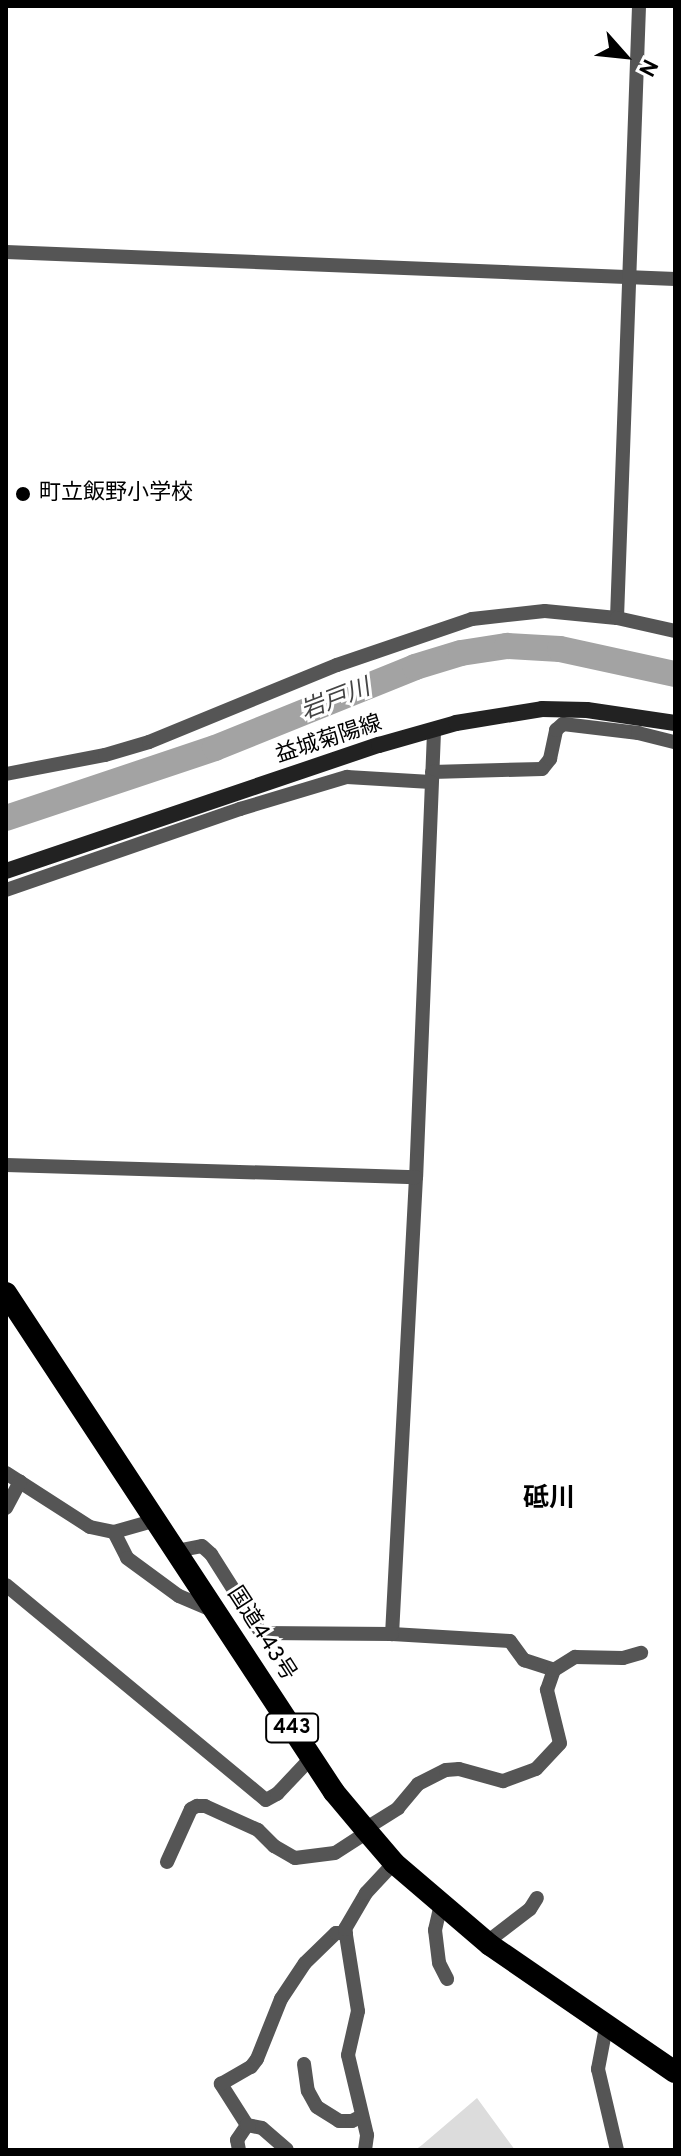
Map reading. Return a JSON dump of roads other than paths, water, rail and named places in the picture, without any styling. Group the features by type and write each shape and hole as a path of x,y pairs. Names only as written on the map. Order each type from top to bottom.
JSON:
{"highway":[{"name":"国道443号","path":"6,1295 311,1758 394,1863 487,1942 675,2072"}],"main road":[{"name":"益城菊陽線","path":"6,871 379,745 499,714 542,709 587,710 675,723"}],"street":[{"path":"617,618 639,6"},
{"path":"6,252 675,279"},
{"path":"6,774 105,755 149,742 337,665 472,619 545,611 617,618 675,631"},
{"path":"6,890 158,837 347,777 431,777 542,769 550,759 556,730 563,724 638,733 675,742"},
{"path":"392,1634 416,1177 434,732"},
{"path":"6,1165 416,1177"},
{"path":"6,1473 90,1527 114,1532 156,1520"},
{"path":"6,1508 20,1482"},
{"path":"114,1532 127,1558 179,1596 215,1611"},
{"path":"176,1551 202,1546 211,1554 261,1633 392,1634 510,1641 524,1660 554,1670"},
{"path":"6,1585 266,1800 277,1794 311,1758"},
{"path":"167,1862 191,1809 197,1806 205,1806 258,1830 274,1846 295,1858 335,1853 398,1808 418,1784 446,1770 459,1769 503,1781 536,1769 554,1755 560,1743 547,1690 554,1670 575,1657 623,1658 641,1653"},
{"path":"365,2150 367,2135 348,2055 358,2011 346,1933 359,1903 394,1863"},
{"path":"487,1942 530,1909 537,1898"},
{"path":"441,1904 435,1930 439,1963 447,1979"},
{"path":"287,2150 262,2128 247,2125 221,2084 251,2067 257,2059 281,1999 305,1963 336,1933 346,1933"},
{"path":"606,2027 598,2069 617,2150"},
{"path":"304,2064 308,2091 317,2107 339,2121 362,2116"},
{"path":"239,2150 237,2140 247,2125"}],"waterway":[{"name":"岩戸川","path":"6,818 215,748 415,667 461,653 507,646 560,649 675,674"}],"place":[{"name":"町立飯野小学校","path":"23,494"}],"district":[{"name":"砥川","path":"549,1500"}]}
